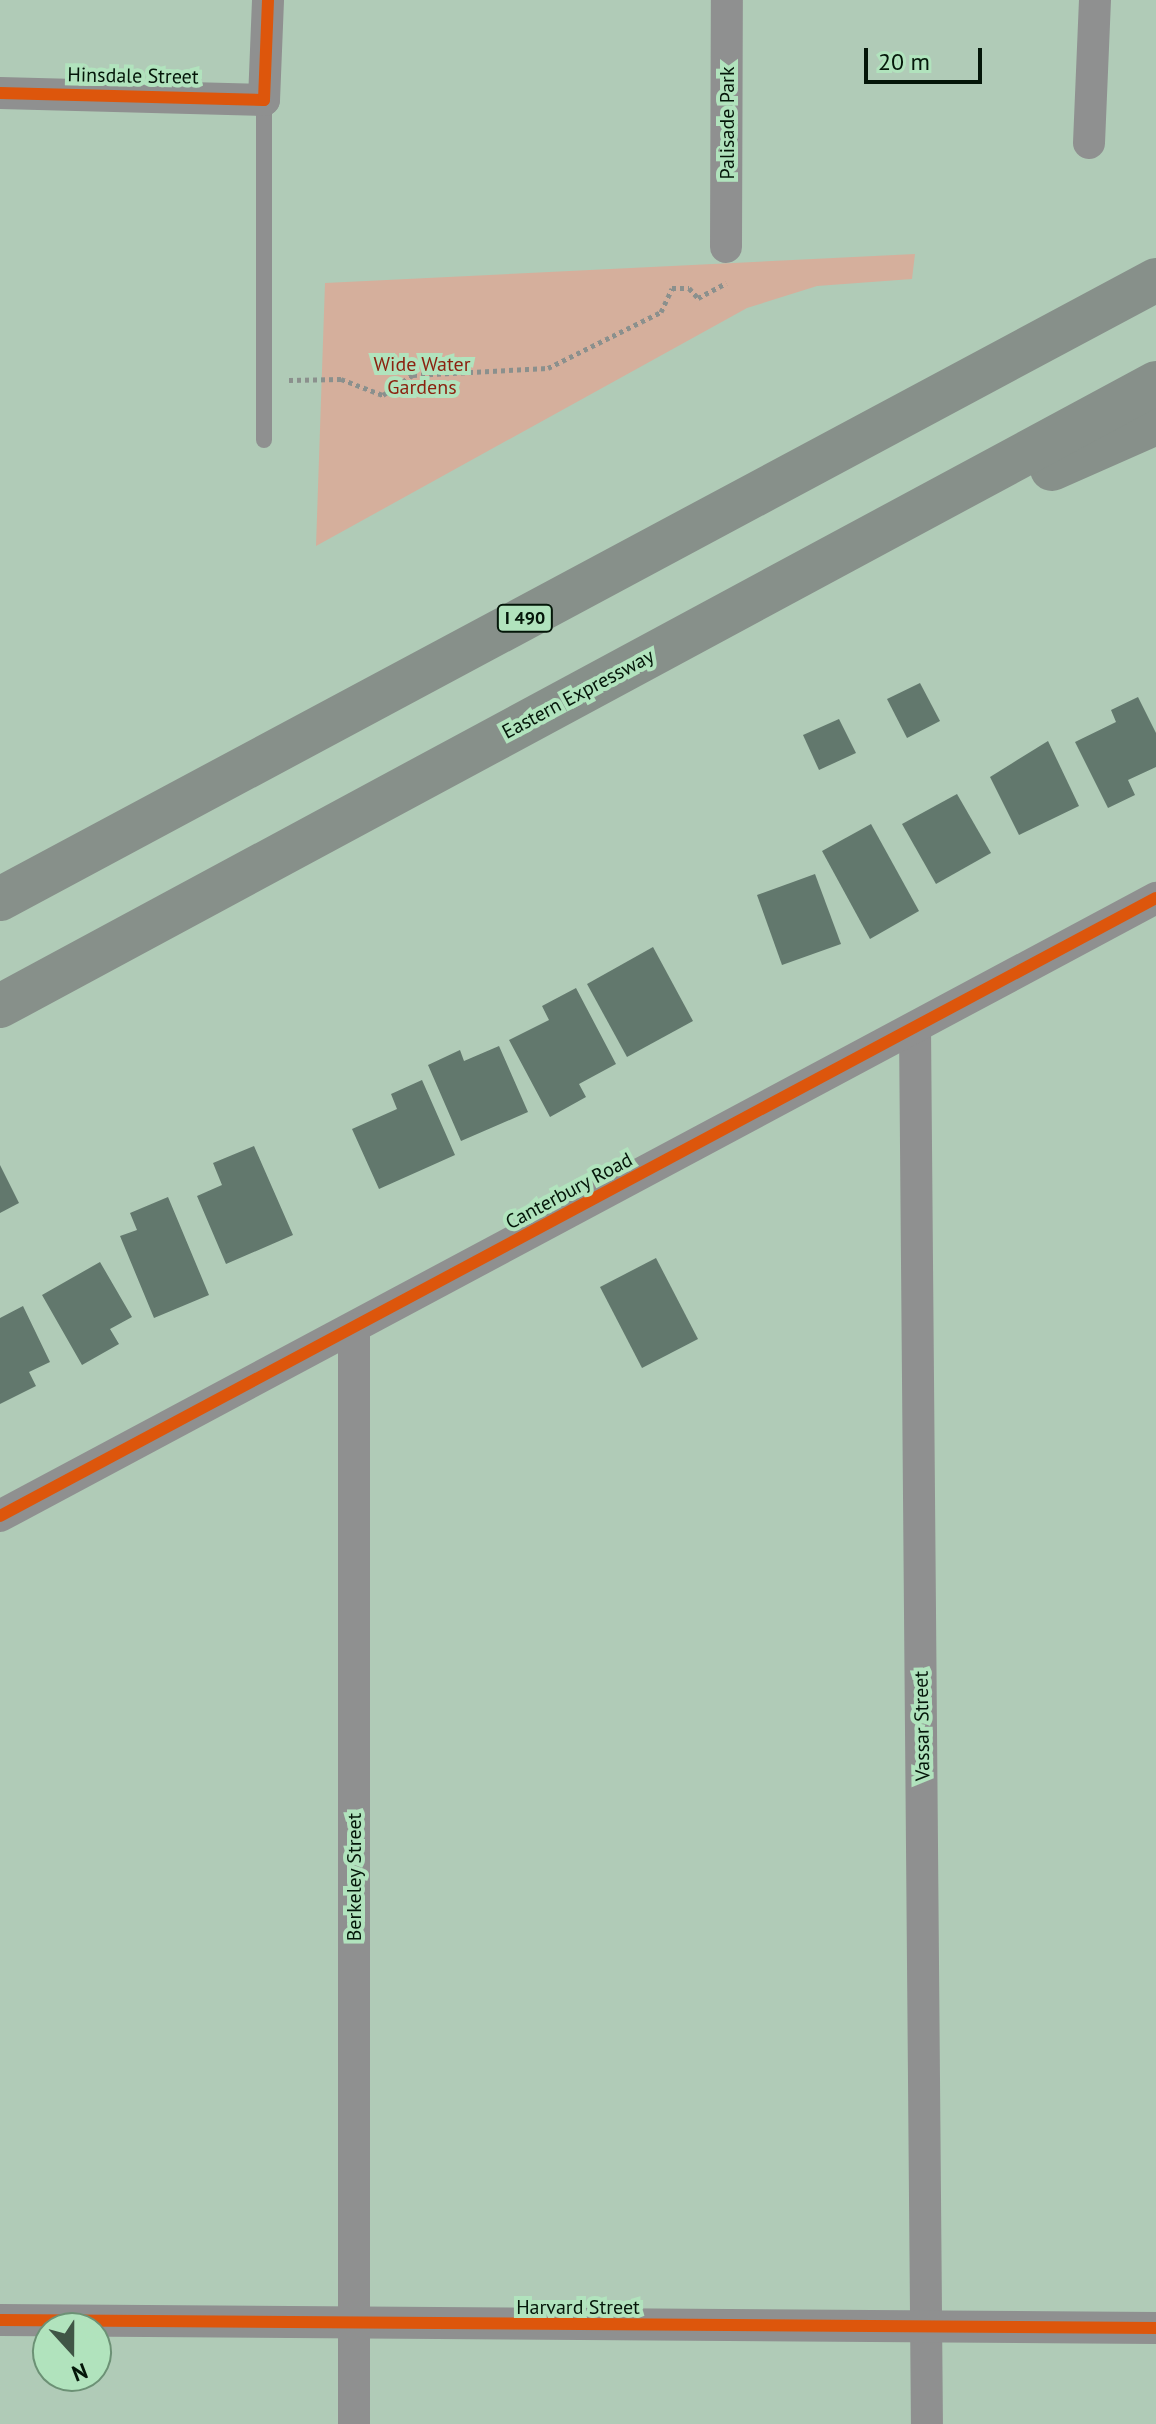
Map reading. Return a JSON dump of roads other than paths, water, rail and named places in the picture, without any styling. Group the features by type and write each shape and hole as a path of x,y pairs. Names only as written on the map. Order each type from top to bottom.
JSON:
{"highway":[{"path":"907,415 1156,253"},
{"name":"I 490","path":"0,899 1156,280"},
{"name":"Eastern Expressway","path":"0,1006 1156,383"},
{"path":"732,611 1156,423"},
{"path":"0,883 143,822"}],"street":[{"path":"264,100 268,0"},
{"name":"Palisade Park","path":"726,247 727,0"},
{"path":"1089,143 1095,0"},
{"name":"Hinsdale Street","path":"0,93 264,100"},
{"name":"Canterbury Road","path":"0,1516 1156,898"},
{"name":"Vassar Street","path":"915,1028 927,2424"},
{"name":"Berkeley Street","path":"354,1329 354,2424"},
{"name":"Harvard Street","path":"0,2320 928,2329 1156,2328"}],"lane":[{"path":"264,100 264,440"}],"park label":[{"name":"Wide Water Gardens","path":"422,376"}]}
